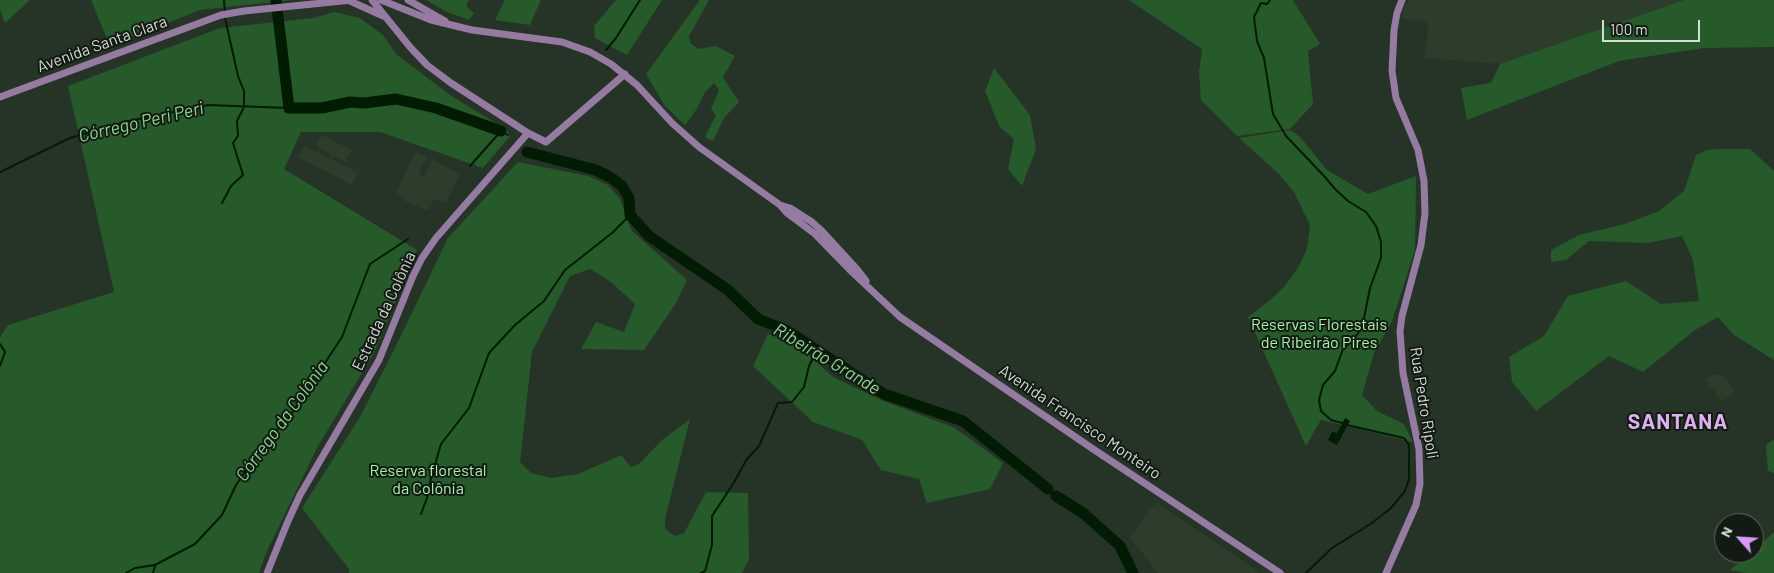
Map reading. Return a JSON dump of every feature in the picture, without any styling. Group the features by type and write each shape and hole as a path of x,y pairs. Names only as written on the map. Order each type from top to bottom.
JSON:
{"street":[{"path":"351,0 387,18"},
{"name":"Avenida Santa Clara","path":"0,97 221,15 351,0"},
{"path":"372,0 415,52 433,70 528,133 546,142 625,74"},
{"name":"Avenida Francisco Monteiro","path":"381,0 410,13 449,24 481,31 572,44 590,52 625,74 699,147 780,205 790,208 822,231 856,268 870,288 896,313 1280,573"},
{"path":"408,0 449,24"},
{"name":"Rua Pedro Ripoli","path":"1386,573 1416,505 1420,484 1419,449 1403,373 1400,330 1402,316 1422,245 1425,213 1424,181 1418,150 1396,98 1392,71 1394,30 1402,0"},
{"name":"Estrada da Colônia","path":"267,573 300,495 379,360 422,258 436,238 528,133"}],"shaded area":[{"path":"1409,0 1684,0 1500,64 1425,58 1428,22 1401,18 1405,5"},
{"path":"322,135 352,150 346,162 334,156 332,159 358,173 352,185 298,157 304,146 329,158 331,154 316,146"},
{"path":"415,152 427,157 419,173 424,177 433,160 460,174 446,203 435,199 428,211 405,201 396,193"},
{"path":"1711,375 1721,375 1736,391 1722,402 1705,379"},
{"path":"1345,418 1350,421 1337,445 1328,440 1332,432 1337,433"},
{"path":"1156,502 1260,573 1158,573 1130,537"}],"green space":[{"path":"0,0 30,0 5,23 0,10"},
{"path":"91,0 292,0 200,10 110,46"},
{"path":"426,0 469,0 466,6 474,13 469,20 447,12"},
{"path":"505,0 541,0 530,25 495,20"},
{"path":"616,0 662,0 627,55 595,38 594,26"},
{"path":"700,0 709,0 689,36 690,43 698,49 716,46 735,56 723,77 739,102 724,118 713,141 705,137 716,115 711,109 719,90 714,83 705,92 696,110 685,125 665,106 646,74"},
{"path":"1129,0 1293,0 1320,44 1308,51 1313,104 1290,129 1237,136 1201,100 1199,72 1202,49"},
{"path":"1684,0 1774,0 1774,47 1704,48 1619,61 1467,120 1461,88 1491,83 1500,64"},
{"path":"334,12 360,18 383,35 396,54 450,95 507,130 510,136 483,168 380,132 301,132 284,169 417,250 374,353 317,448 266,553 259,573 0,573 0,337 8,325 114,292 68,86 220,28 314,18"},
{"path":"994,68 1030,115 1036,149 1022,186 1008,169 1014,139 999,126 985,91"},
{"name":"Reservas Florestais de Ribeirão Pires","path":"1291,130 1300,137 1327,170 1368,194 1416,176 1415,250 1392,321 1374,353 1362,395 1377,411 1404,424 1413,442 1321,420 1306,446 1248,317 1284,287 1298,268 1307,249 1310,225 1294,192 1279,174 1239,138"},
{"path":"1750,149 1774,171 1774,360 1734,335 1718,317 1695,330 1643,372 1609,356 1536,411 1512,382 1509,357 1544,336 1568,296 1626,281 1661,304 1699,301 1693,260 1682,236 1648,243 1589,241 1566,260 1551,262 1551,250 1579,235 1625,224 1659,211 1684,191 1696,155 1707,150"},
{"name":"Reserva florestal da Colônia","path":"518,162 588,176 608,185 620,199 632,231 687,280 676,303 644,350 581,349 596,322 624,332 635,304 611,282 590,269 570,276 532,352 520,462 531,473 551,478 578,474 621,455 631,467 639,464 662,440 690,419 665,519 665,529 675,536 684,533 706,492 748,493 749,559 742,573 349,573 349,569 302,508 360,417 448,238"},
{"path":"768,334 797,345 833,377 881,400 955,428 1003,463 990,489 927,503 919,479 881,470 862,440 813,422 753,366"},
{"path":"1774,440 1774,473 1768,471 1766,445"},
{"path":"1774,532 1774,573 1746,573 1730,570 1738,563 1764,563 1764,541"}],"waterway":[{"path":"224,0 225,13"},
{"name":"Ribeirão Grande","path":"276,0 289,108 322,108 350,102 364,103 396,99 436,108 501,131"},
{"path":"606,50 616,38 640,0"},
{"path":"1270,0 1267,4 1261,3 1254,17 1257,41 1264,58 1273,114 1286,136 1335,189 1348,201 1366,212 1376,226 1381,242 1381,258 1370,288 1362,328 1343,349 1335,371 1323,385 1319,400 1321,411 1331,420 1342,423"},
{"path":"222,203 231,186 243,175 233,143 238,136 237,121 244,107 244,91 238,76 225,18"},
{"name":"Córrego Peri Peri","path":"0,172 70,138 129,121 208,105 289,108"},
{"name":"Córrego da Colônia","path":"470,166 501,131 508,135"},
{"name":"Ribeirão Grande","path":"527,152 596,170 610,177 622,186 629,198 630,215 649,236 728,290 758,319 788,331 884,394 963,421 1048,489"},
{"path":"421,514 441,444 469,408 489,353 515,325 544,301 565,270 612,233 630,215"},
{"name":"Córrego da Colônia","path":"126,573 135,568 155,565 195,544 222,515 236,485 269,438 288,419 342,337 370,264 408,239"},
{"path":"0,344 5,352 0,366"},
{"path":"701,573 705,571 712,545 712,516 747,459 759,446 778,403 792,402 804,387 809,366 817,350"},
{"path":"1306,573 1332,548 1372,523 1391,508 1405,491 1409,479 1409,445 1404,438 1347,425"},
{"name":"Ribeirão Grande","path":"1056,496 1083,513 1120,546 1133,573"},
{"name":"Córrego da Colônia","path":"153,573 155,566"}],"district":[{"name":"SANTANA","path":"1678,422"}]}
